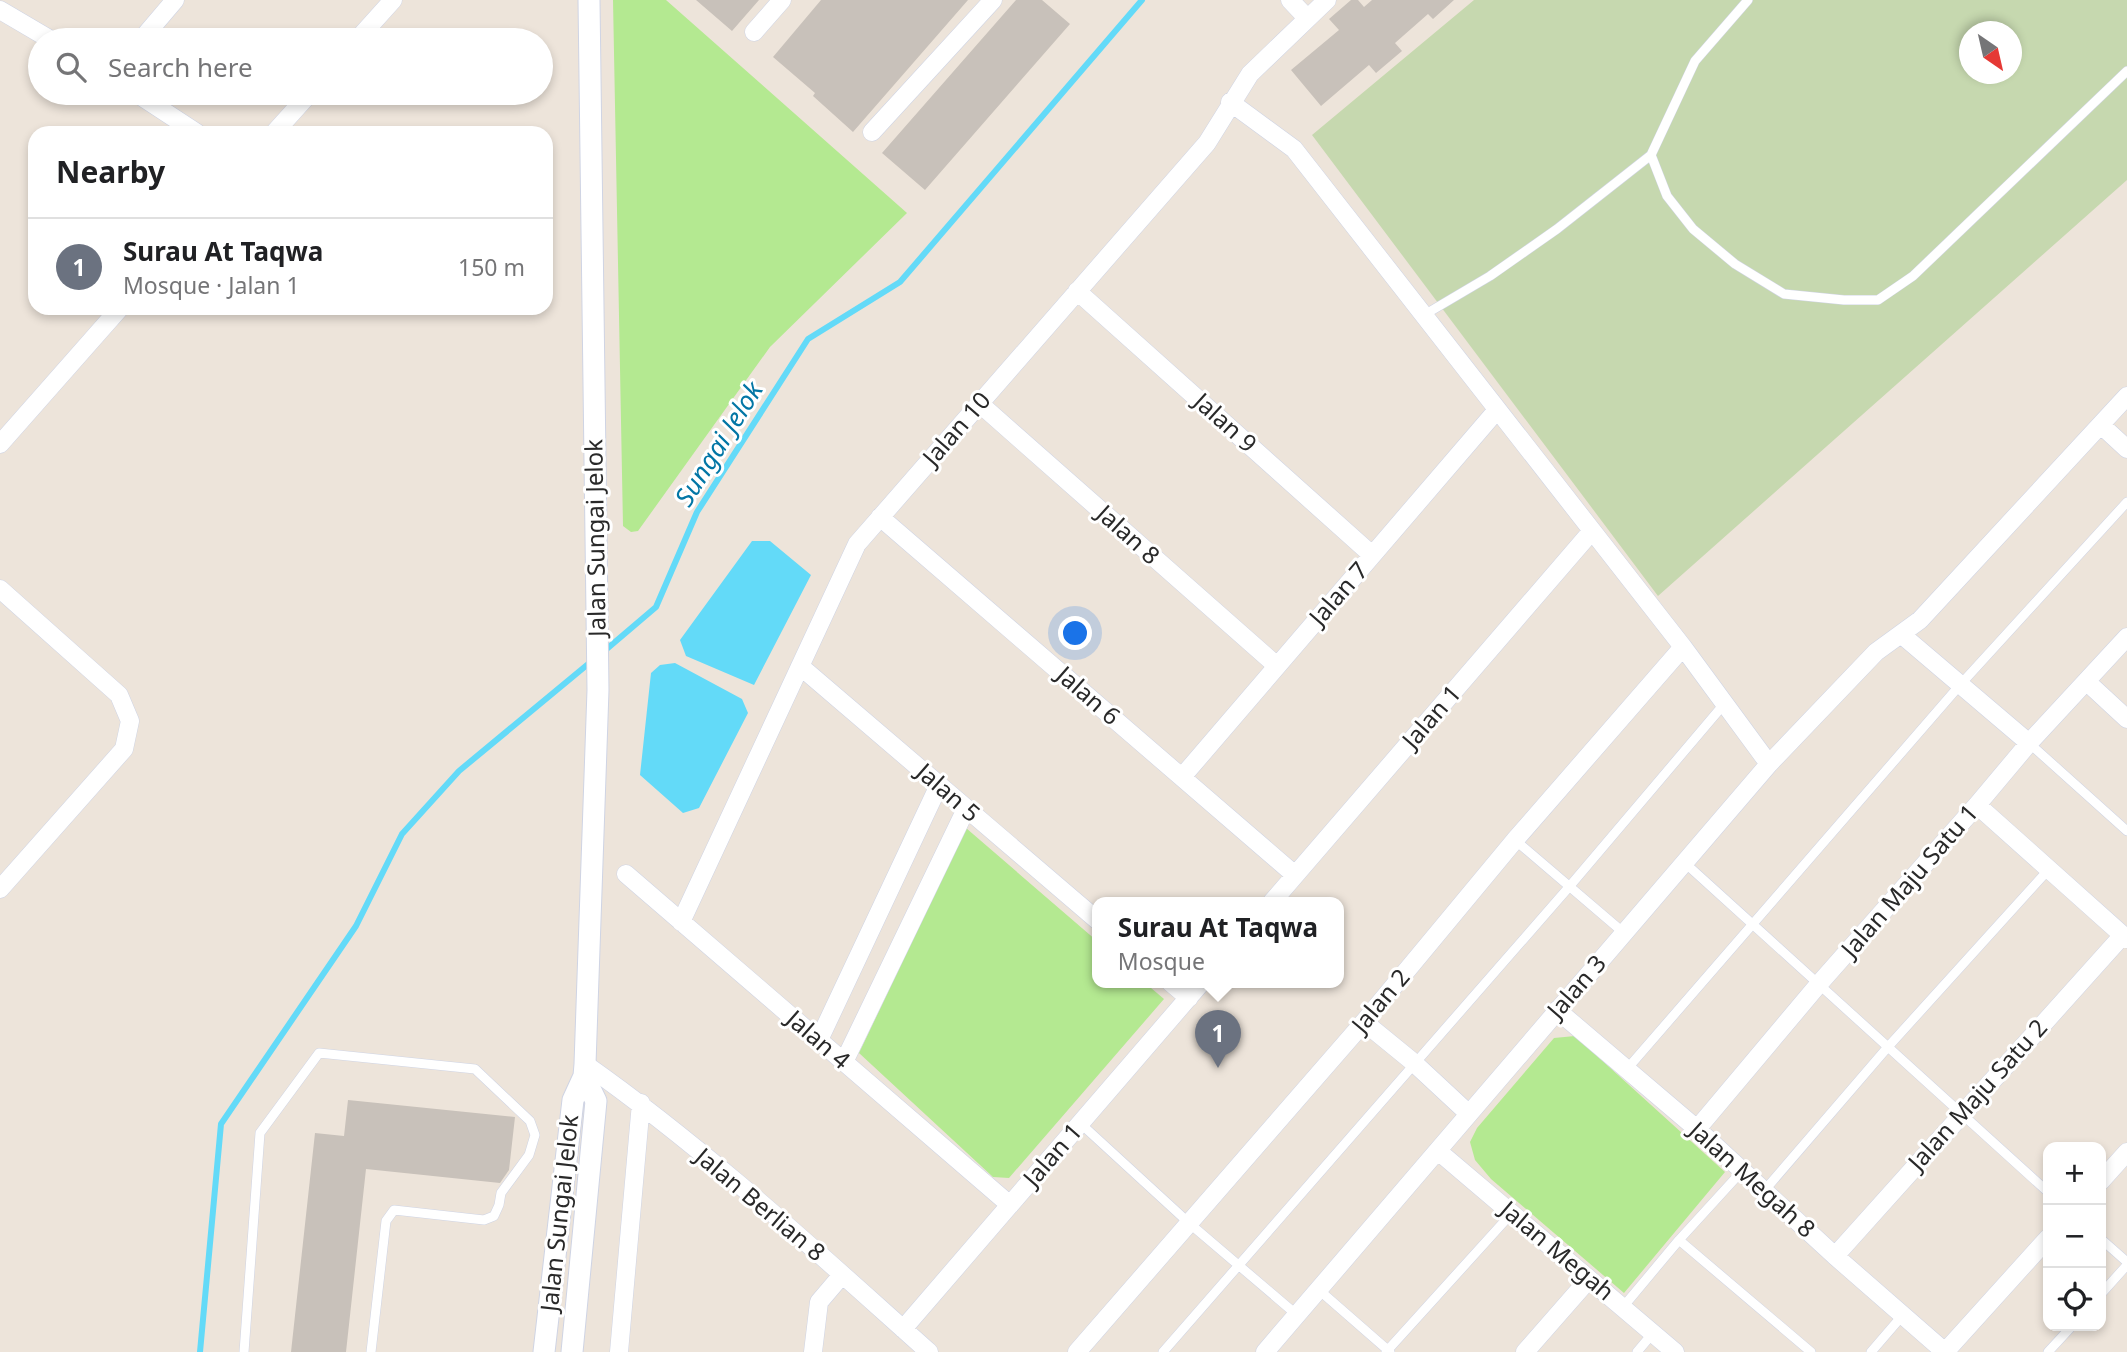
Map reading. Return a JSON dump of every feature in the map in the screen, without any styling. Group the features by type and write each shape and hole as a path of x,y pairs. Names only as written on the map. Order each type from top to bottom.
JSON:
{"street":[{"path":"151,28 174,0"},
{"path":"368,28 393,0"},
{"name":"Jalan Sungai Jelok","path":"544,1352 573,1100 585,1070 597,690 589,0"},
{"path":"754,32 782,0"},
{"path":"872,132 993,0"},
{"path":"1290,0 1307,18"},
{"name":"Jalan 10","path":"681,922 857,544 1206,143 1250,74 1328,0"},
{"path":"0,10 31,28"},
{"path":"1230,102 1294,149 1683,647 1769,764"},
{"path":"154,105 186,126"},
{"path":"280,126 299,105"},
{"name":"Jalan 9","path":"1077,291 1372,555"},
{"path":"0,444 114,315"},
{"name":"Jalan 3","path":"1265,1352 1769,764 1876,652 1920,620 2127,396"},
{"name":"Jalan 8","path":"979,403 1276,666"},
{"name":"Jalan 7","path":"1181,777 1497,410"},
{"path":"2101,425 2127,449"},
{"name":"Jalan 6","path":"880,517 1295,875"},
{"name":"Jalan 1","path":"1276,897 1591,532"},
{"path":"0,589 120,695 130,721 124,749 4,877"},
{"path":"1902,635 2029,743"},
{"name":"Jalan Maju Satu 1","path":"1697,1129 1818,985 2029,743 2127,637"},
{"name":"Jalan 2","path":"1077,1352 1364,1022 1515,840 1683,647"},
{"name":"Jalan 5","path":"800,666 1092,916"},
{"path":"2087,682 2127,719"},
{"path":"819,1040 939,785"},
{"path":"1977,804 2125,937"},
{"path":"844,1062 966,809"},
{"name":"Jalan 4","path":"626,874 1010,1205"},
{"name":"Jalan Maju Satu 2","path":"1835,1256 1961,1114 2125,937"},
{"path":"1177,988 1189,998"},
{"name":"Jalan 1","path":"903,1329 1197,988"},
{"name":"Jalan Megah 8","path":"1557,1010 1697,1129 1835,1256 1945,1352"},
{"path":"1364,1022 1413,1062 1469,1114"},
{"name":"Jalan Sungai Jelok","path":"572,1352 596,1101 585,1070"},
{"name":"Jalan Berlian 8","path":"585,1070 640,1103 814,1250 929,1352"},
{"path":"619,1352 640,1103"},
{"name":"Jalan Megah","path":"1438,1152 1675,1352"},
{"path":"2106,1175 2127,1152"},
{"path":"1945,1352 2043,1244"},
{"path":"813,1352 819,1302 842,1275"},
{"path":"1525,1352 1589,1279"}],"lane":[{"path":"1424,315 1490,276 1558,229 1651,155 1695,61 1748,0"},
{"path":"1651,155 1667,196 1693,229 1735,264 1784,294 1844,300 1878,300 1913,276 2127,71"},
{"path":"1627,1069 1960,685 2127,502"},
{"path":"1163,1352 1413,1062 1569,887 1725,703"},
{"path":"2029,743 2127,831"},
{"path":"1515,840 1624,933"},
{"path":"1685,863 2043,1188"},
{"path":"1764,1191 1887,1048 2050,868"},
{"path":"244,1352 260,1133 319,1053 475,1069 530,1121 535,1135 529,1155 501,1193 494,1216 484,1220 394,1210 386,1221 371,1352"},
{"path":"1080,1123 1189,1223 1297,1315"},
{"path":"1623,1307 1742,1171"},
{"path":"1319,1290 1388,1351 1511,1214"},
{"path":"1679,1240 1811,1352"},
{"path":"2106,1244 2127,1264 2106,1288"},
{"path":"1871,1352 1902,1316"},
{"path":"2048,1352 2067,1331"},
{"path":"1637,1352 1653,1334"}],"green space":[{"path":"613,0 666,0 907,213 770,347 638,531 631,532 623,526"},
{"path":"1474,0 2127,0 2127,180 1658,596 1312,135"},
{"path":"966,828 1092,937 1092,988 1151,988 1164,999 1009,1178 993,1177 859,1053"},
{"path":"1575,1036 1725,1172 1624,1293 1491,1179 1475,1160 1470,1142 1477,1128 1554,1038"}],"water":[{"path":"752,541 770,541 811,575 754,685 686,656 680,640"},
{"path":"675,663 742,699 748,713 699,808 683,813 640,775 651,673 660,665"}],"building":[{"path":"696,0 759,0 732,31"},
{"path":"821,0 968,0 853,132 813,96 815,93 773,57"},
{"path":"1016,0 1042,0 1070,24 925,190 882,153"},
{"path":"1351,0 1358,0 1364,7 1372,0 1454,0 1433,19 1428,14 1395,43 1402,51 1376,73 1369,65 1321,106 1291,70 1339,30 1329,19"},
{"path":"348,1100 515,1117 509,1170 500,1183 366,1169 346,1352 291,1352 315,1133 344,1136"}],"waterway":[{"name":"Sungai Jelok","path":"602,653 656,607 697,512 808,339 900,282 1142,0"},
{"path":"200,1352 221,1124 356,926 402,834 459,771 593,660"}],"place":[{"name":"Surau At Taqwa","path":"1218,1068"}]}
